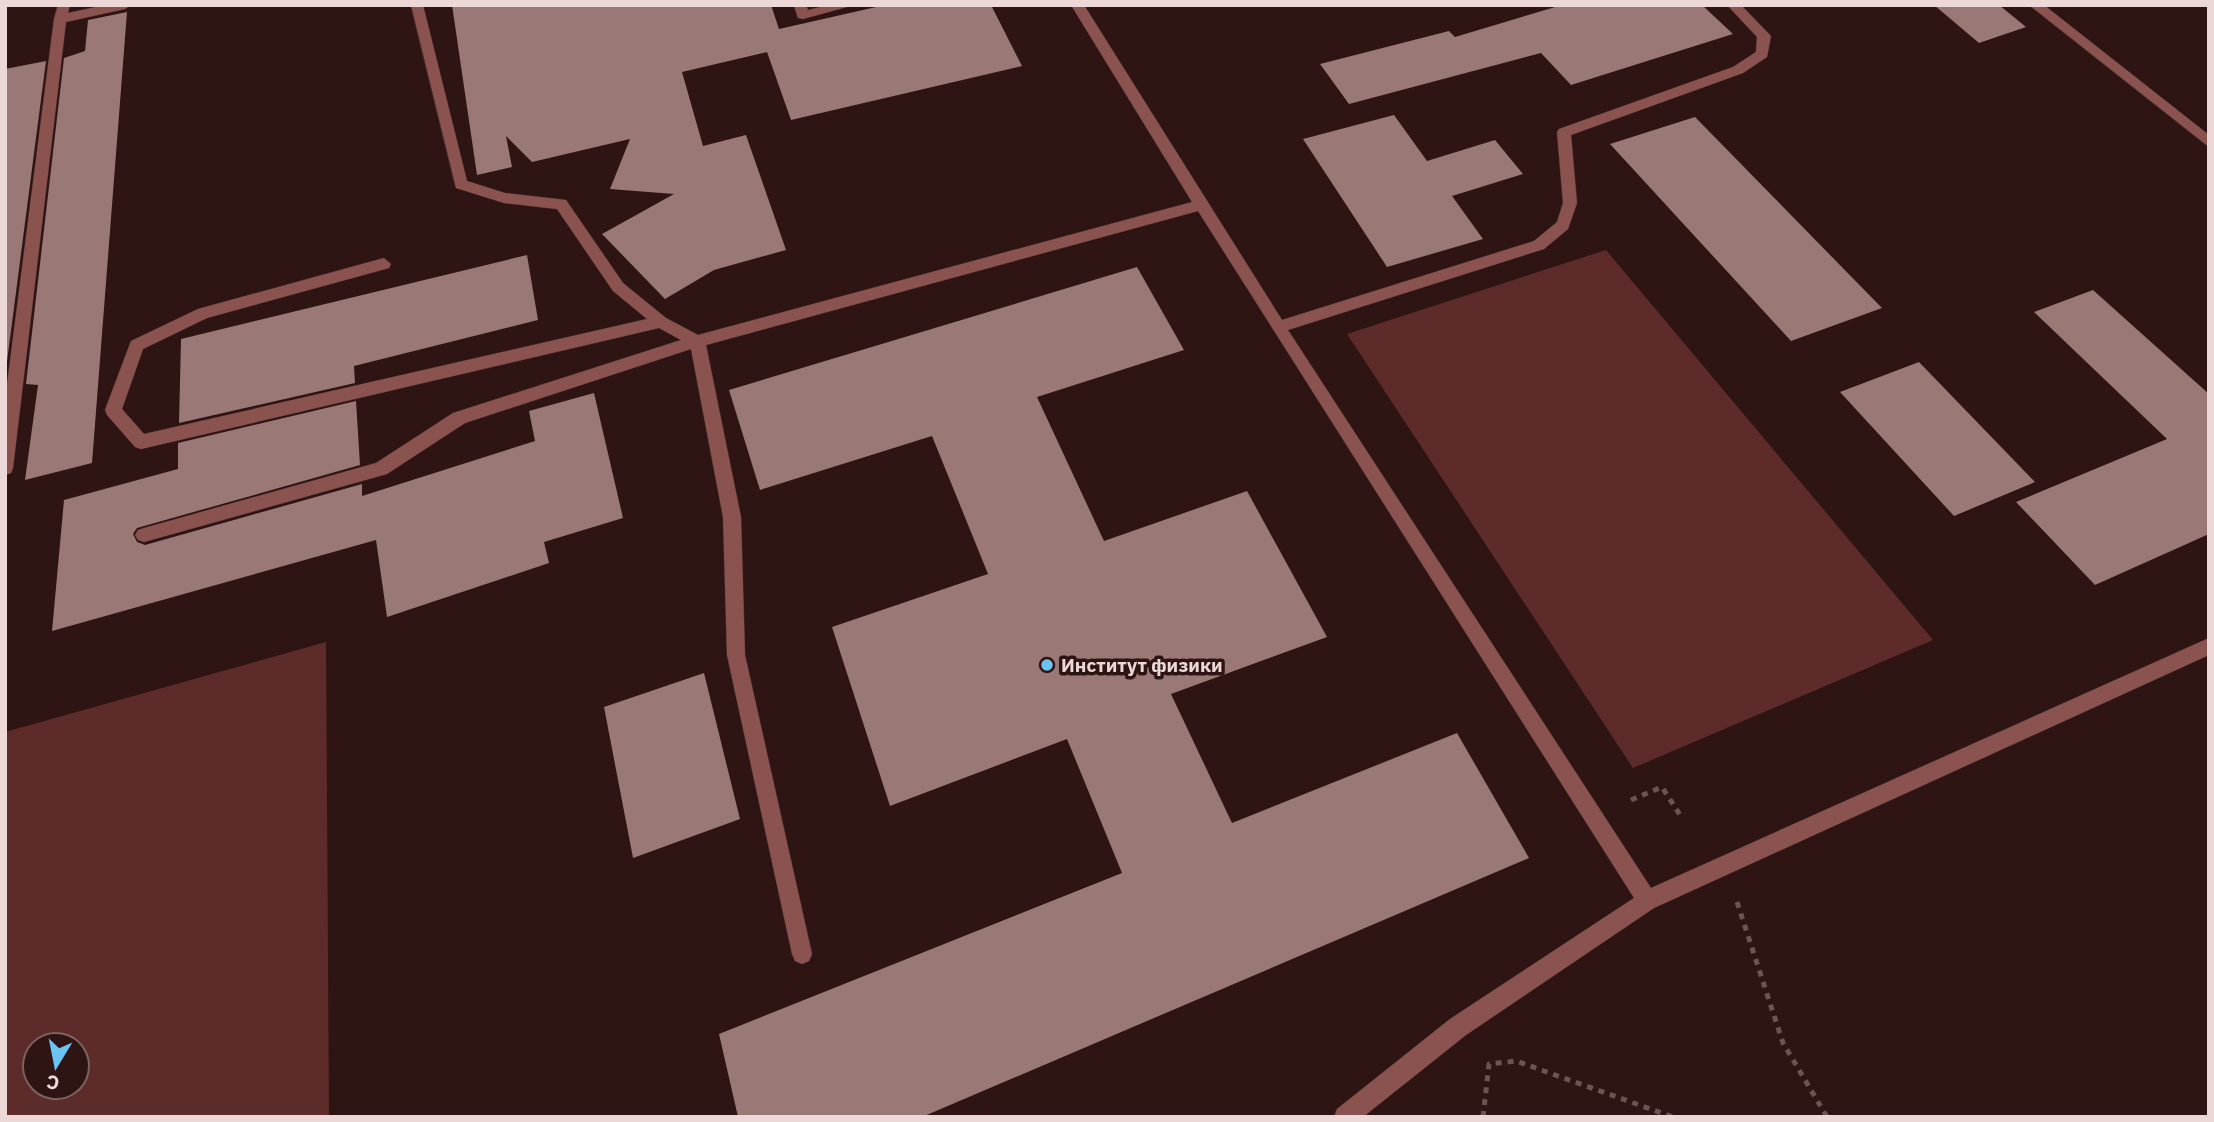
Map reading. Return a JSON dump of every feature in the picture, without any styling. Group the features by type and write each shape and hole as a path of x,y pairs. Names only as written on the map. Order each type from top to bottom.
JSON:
{"lane":[{"path":"5,468 62,12 125,5"},
{"path":"418,5 461,184 504,198 561,204 618,287 661,323 697,341"},
{"path":"800,5 803,15 848,5"},
{"path":"1077,5 1278,327 1647,901"},
{"path":"1278,327 1539,245 1563,225 1570,203 1564,132 1738,70 1762,54 1764,36 1733,5"},
{"path":"2035,5 2209,142"},
{"path":"144,534 381,469 459,418 697,341 1203,204"},
{"path":"384,264 203,313 137,345 113,410 141,442 661,323"},
{"path":"697,341 733,517 736,655 802,954"},
{"path":"1345,1117 1458,1027 1647,901 2209,646"}],"path":[{"path":"1631,800 1662,787 1680,815"},
{"path":"1737,902 1783,1043 1828,1117"},
{"path":"1483,1117 1489,1064 1516,1061 1673,1117"}],"shaded area":[{"path":"1606,250 1933,640 1633,768 1347,334"},
{"path":"326,642 329,1117 5,1117 5,732"}],"building":[{"path":"452,5 771,5 779,29 885,5 991,5 1022,66 791,120 767,52 682,72 703,146 746,135 786,250 714,270 665,299 602,234 674,194 610,189 630,139 532,162 506,136 512,167 477,175"},
{"path":"1562,5 1702,5 1733,34 1571,85 1541,53 1349,104 1320,64 1449,31 1455,37"},
{"path":"1934,5 1999,5 2026,27 1979,43"},
{"path":"127,12 92,463 25,480 38,385 26,384 64,58 85,51 88,20"},
{"path":"46,61 5,377 5,69"},
{"path":"1394,115 1427,161 1495,140 1523,174 1452,196 1483,239 1387,267 1303,139"},
{"path":"1695,117 1882,308 1791,341 1610,144"},
{"path":"527,255 538,320 354,366 355,383 179,423 181,339"},
{"name":"Институт физики","path":"1137,267 1184,350 1037,397 1104,541 1247,491 1327,637 1171,694 1232,823 1457,733 1529,858 922,1117 738,1117 719,1034 1122,873 1067,739 890,806 832,627 988,574 932,436 760,490 729,390"},
{"path":"2093,290 2209,394 2209,534 2095,585 2016,502 2167,439 2034,312"},
{"path":"1919,362 2035,482 1954,516 1840,392"},
{"path":"594,393 623,518 544,542 549,563 387,617 376,540 52,631 64,500 178,469 178,443 356,401 360,465 137,528 133,534 137,542 145,545 362,484 362,496 535,441 529,411"},
{"path":"704,673 740,819 633,858 604,707"}],"place":[{"name":"Институт физики","path":"1047,665"}]}
